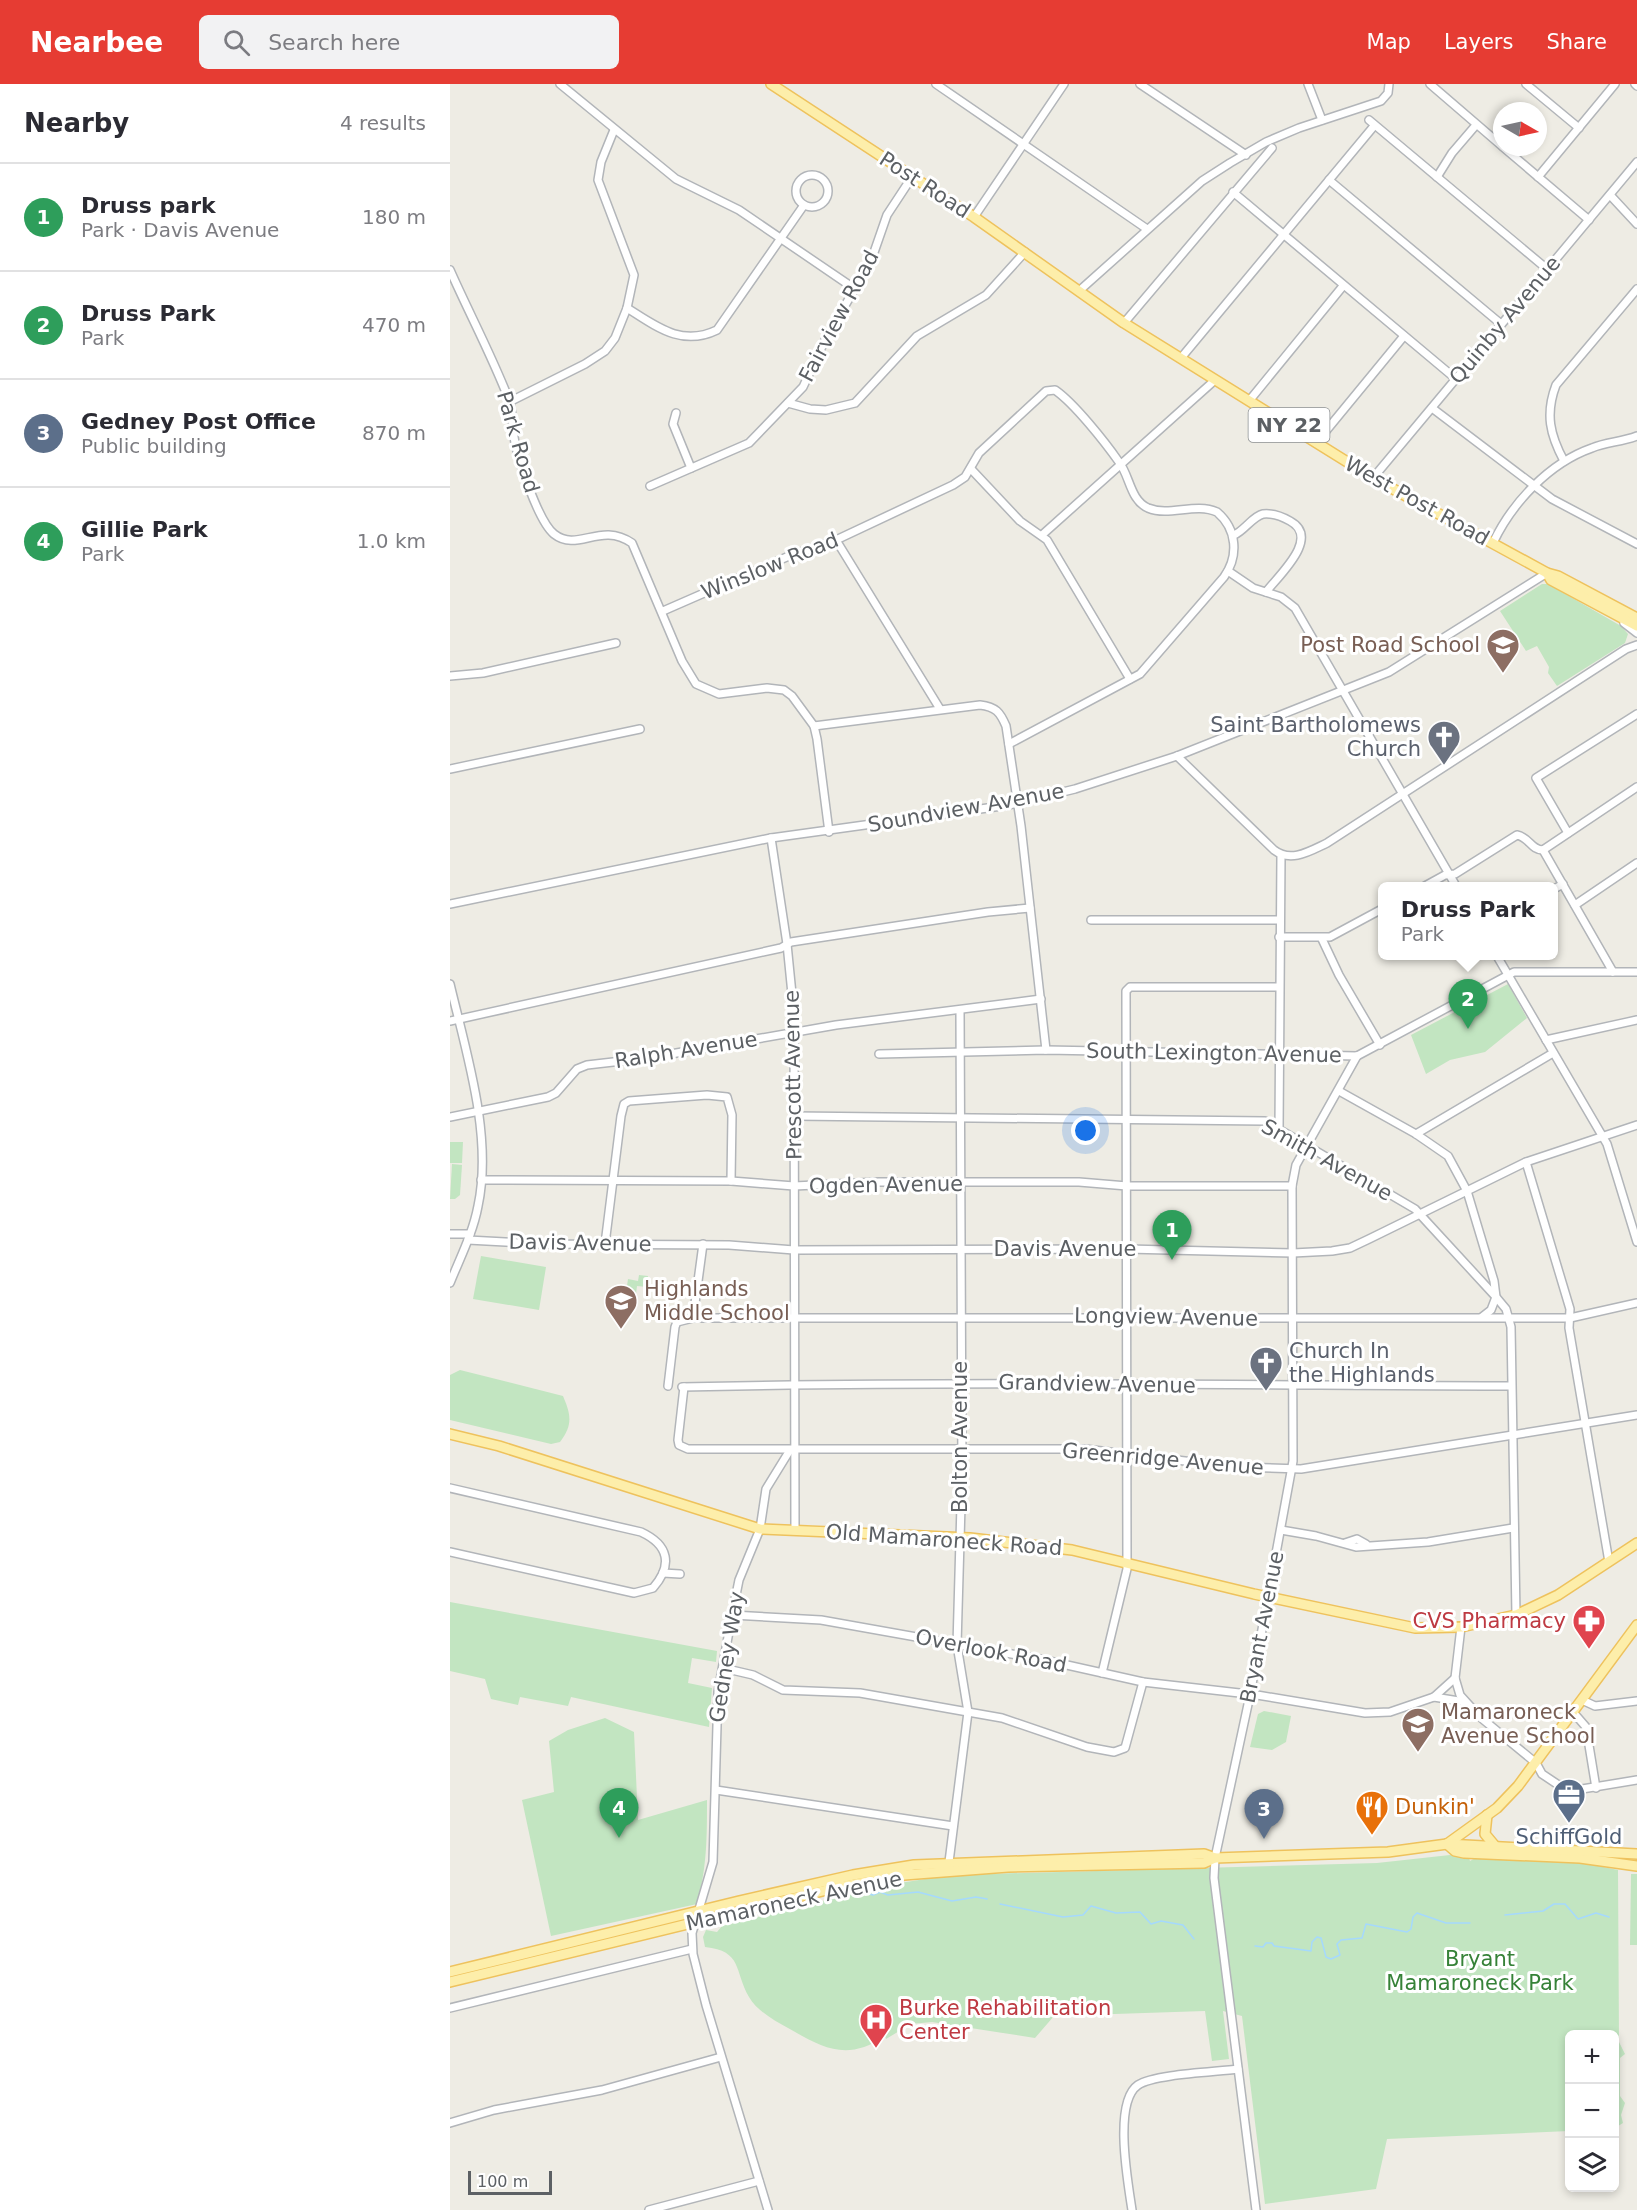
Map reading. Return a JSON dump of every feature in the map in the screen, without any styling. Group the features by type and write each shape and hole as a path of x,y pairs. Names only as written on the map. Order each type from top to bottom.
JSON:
{"main road":[{"name":"Post Road","path":"777,85 1078,290"},
{"name":"West Post Road","path":"1078,290 1124,323 1373,478 1546,573 1558,576 1637,618"},
{"name":"West Post Road","path":"1546,573 1551,580 1605,609 1635,629"},
{"name":"Old Mamaroneck Road","path":"450,1434 499,1446 760,1529 960,1538 1072,1550 1406,1627 1461,1628 1516,1615 1558,1595 1637,1543"},
{"name":"Mamaroneck Avenue","path":"450,1972 701,1910 853,1875 914,1865 1204,1854 1215,1858 1388,1852 1447,1844 1487,1815 1512,1793 1637,1625"},
{"path":"1487,1815 1485,1834 1495,1846"},
{"path":"1447,1844 1637,1854"},
{"path":"1447,1844 1455,1851 1464,1853 1580,1858 1637,1866"},
{"name":"Mamaroneck Avenue","path":"450,1982 839,1887 904,1875 1008,1867 1204,1863 1215,1858"}],"street":[{"path":"560,84 675,179 739,210 855,289"},
{"path":"936,84 1147,229"},
{"path":"974,217 1064,84"},
{"path":"1140,84 1246,155"},
{"path":"1308,84 1322,120"},
{"path":"1078,290 1202,181 1266,142 1322,120 1381,101 1388,93 1389,84"},
{"path":"1430,84 1493,139"},
{"path":"1526,84 1579,128"},
{"path":"1538,177 1615,84"},
{"path":"1181,358 1329,180 1371,123 1547,269"},
{"path":"1437,177 1452,153 1476,125"},
{"path":"509,402 585,364 605,351 615,338 627,308 634,275 599,186 601,162 614,130"},
{"path":"1124,323 1272,148"},
{"path":"1513,156 1589,220"},
{"name":"Quinby Avenue","path":"1373,478 1637,162"},
{"path":"809,175 819,176 828,187 827,197 815,207 804,205 797,195 799,183 809,175"},
{"name":"Fairview Road","path":"650,486 749,443 803,387 826,338 871,261 887,215 912,177"},
{"path":"1329,180 1501,324"},
{"path":"1233,192 1456,379"},
{"path":"1610,195 1637,224"},
{"path":"627,308 670,334 695,337 712,332 729,317 804,205"},
{"path":"788,403 810,409 826,410 855,403 917,336 986,295 1025,252"},
{"name":"Park Road","path":"450,270 509,402 517,450 532,492 549,529 559,537 571,540 606,533 620,536 632,543 663,611"},
{"path":"1249,400 1343,286"},
{"path":"1564,461 1549,425 1550,400 1556,385 1637,289"},
{"path":"1316,443 1404,336"},
{"path":"1042,535 1215,380"},
{"name":"Winslow Road","path":"663,611 779,560 836,540 953,484 971,469 979,453 1051,389 1063,396 1121,464"},
{"path":"1432,408 1552,499 1637,544"},
{"path":"676,413 673,424 691,468"},
{"path":"1492,543 1503,523 1535,485 1564,461 1591,448 1637,436"},
{"path":"1009,744 1130,679 1151,663 1228,571 1233,553 1234,535 1220,514 1212,509 1163,511 1148,508 1137,498 1121,464"},
{"path":"971,469 1020,521 1042,535 1130,679"},
{"path":"1234,535 1245,530 1260,515 1275,515 1297,526 1303,537 1300,548 1266,592"},
{"path":"836,540 940,710"},
{"path":"1228,571 1247,585 1281,597 1295,609 1453,882"},
{"name":"Soundview Avenue","path":"450,904 771,838 829,832 1017,804 1075,789 1177,756 1342,692 1411,660 1546,573"},
{"path":"663,611 682,661 696,684 718,694 780,689 792,696 814,726 829,832"},
{"path":"1626,649 1634,636 1635,629"},
{"path":"450,676 483,673 616,643"},
{"path":"1177,756 1281,855 1293,856 1327,843 1626,649 1637,645"},
{"path":"814,726 980,705 995,708 1006,726 1009,744 1046,1050"},
{"path":"1568,833 1536,778 1637,714"},
{"path":"450,770 640,729"},
{"path":"1434,882 1455,874 1517,835 1524,837 1536,849 1544,850 1637,787"},
{"name":"Prescott Avenue","path":"771,838 787,944 794,1032 795,1385 793,1450 795,1529"},
{"path":"1544,850 1613,972"},
{"path":"1279,1129 1281,855"},
{"path":"1575,905 1637,863"},
{"path":"1558,887 1563,884"},
{"path":"450,1021 781,948 787,944 976,914 1030,908"},
{"path":"1279,937 1322,939 1330,937 1378,912"},
{"path":"1091,920 1279,920"},
{"path":"1322,939 1339,975 1380,1045"},
{"path":"1499,960 1607,1144 1634,1222 1637,1242"},
{"name":"South Lexington Avenue","path":"879,1054 1046,1050 1357,1056 1514,972 1637,972"},
{"path":"450,984 478,1111 481,1180 479,1203 469,1237 450,1283"},
{"path":"1102,1673 1123,1593 1126,1563 1125,1000 1130,987 1279,987"},
{"name":"Ralph Avenue","path":"450,1117 556,1094 578,1069 587,1065 648,1058 794,1032 1041,999"},
{"name":"Bolton Avenue","path":"949,1862 968,1712 957,1645 961,1448 960,1010"},
{"path":"1546,1040 1637,1020"},
{"path":"1416,1134 1553,1053"},
{"name":"Bryant Avenue","path":"1256,2210 1214,1878 1215,1858 1250,1695 1291,1469 1292,1186 1296,1165 1357,1056"},
{"path":"1339,1090 1416,1134 1448,1156 1467,1191 1494,1281 1496,1297 1509,1318 1516,1615"},
{"path":"605,1244 623,1107 629,1101 707,1095 727,1097 732,1115 731,1181"},
{"name":"Smith Avenue","path":"794,1116 1126,1120 1258,1119 1279,1129 1420,1214 1496,1297"},
{"name":"Davis Avenue","path":"450,1234 605,1244 703,1244 794,1250 1127,1248 1293,1253 1350,1248 1526,1162 1637,1125"},
{"path":"1526,1162 1570,1309 1569,1328 1609,1562"},
{"name":"Ogden Avenue","path":"481,1180 731,1181 794,1186 879,1182 1079,1182 1127,1186 1292,1186"},
{"path":"668,1386 677,1322 693,1318 703,1244"},
{"path":"1476,1318 1489,1313 1496,1297"},
{"name":"Longview Avenue","path":"693,1318 1127,1316 1293,1319 1570,1318 1637,1303"},
{"name":"Grandview Avenue","path":"684,1449 679,1445 678,1440 683,1387 960,1382 1511,1386"},
{"name":"Greenridge Avenue","path":"684,1449 1085,1449 1235,1467 1291,1469 1512,1437 1637,1415"},
{"name":"Gedney Way","path":"692,1949 692,1933 701,1910 713,1862 716,1723 723,1668 739,1580 760,1529 766,1489 793,1450"},
{"path":"450,1488 641,1532 660,1544 666,1562 663,1574 653,1588 634,1593 450,1552"},
{"path":"1281,1530 1356,1547 1366,1544 1428,1542 1513,1528"},
{"path":"663,1574 680,1575"},
{"name":"Overlook Road","path":"732,1615 820,1620 1040,1659 1143,1682 1375,1713 1390,1712 1434,1697"},
{"path":"1461,1628 1455,1678 1464,1702 1536,1763 1542,1774 1557,1784 1576,1790 1637,1780"},
{"path":"723,1668 753,1675 783,1690 860,1693 1002,1718 1087,1747 1120,1751 1125,1748 1143,1682"},
{"path":"1434,1697 1455,1678"},
{"path":"1434,1697 1464,1702"},
{"path":"1582,1700 1595,1706 1637,1701"},
{"path":"1573,1712 1586,1727 1596,1788"},
{"path":"716,1790 953,1826"},
{"path":"450,2008 692,1949 721,2057 768,2210"},
{"path":"450,2123 494,2110 602,2090 721,2057"},
{"path":"1132,2210 1125,2156 1125,2127 1128,2098 1133,2089 1146,2081 1238,2069"},
{"path":"649,2210 664,2209 759,2181"}],"green space":[{"path":"1542,584 1548,584 1621,626 1628,634 1625,643 1557,686 1548,673 1549,667 1537,646 1526,651 1500,611"},
{"path":"1508,984 1527,1018 1485,1052 1450,1060 1426,1074 1411,1035"},
{"path":"450,1142 463,1142 462,1163 450,1163"},
{"path":"452,1164 462,1165 460,1195 455,1199 450,1199"},
{"path":"481,1256 546,1267 539,1310 473,1299"},
{"path":"639,1275 648,1276 647,1287 637,1286 636,1294 626,1293 628,1279 638,1281"},
{"path":"460,1370 563,1396 568,1409 569,1425 560,1442 551,1444 450,1420 450,1375"},
{"path":"450,1602 717,1651 716,1662 692,1658 688,1683 712,1688 709,1727 571,1697 568,1706 520,1697 518,1705 491,1699 485,1679 450,1671"},
{"path":"1264,1711 1291,1716 1286,1742 1272,1750 1250,1747 1258,1714"},
{"path":"605,1718 634,1732 638,1820 707,1800 705,1865 697,1904 551,1936 522,1800 554,1792 549,1741 568,1730"},
{"name":"Bryant Mamaroneck Park","path":"1450,1855 1469,1858 1470,1861 1477,1857 1579,1862 1618,1870 1619,2030 1565,2030 1565,2131 1387,2139 1376,2189 1265,2204 1242,2016 1223,2011 1229,2059 1212,2061 1205,2011 1054,2016 1035,2038 932,2022 911,2024 886,2039 885,2036 859,2049 835,2049 813,2041 761,2011 752,2002 744,1988 732,1958 717,1949 705,1947 703,1937 706,1930 717,1932 722,1926 855,1893 855,1890 951,1875 1377,1863"},
{"path":"1631,1874 1637,1874 1637,1945 1630,1945"},
{"name":"Bryant Mamaroneck Park","path":"1619,2042 1625,2054 1620,2058 1620,2096 1625,2103 1621,2115 1623,2123 1619,2126"}],"waterway":[{"path":"862,1892 873,1895 880,1892 888,1895 918,1892 952,1901 976,1897 987,1899"},
{"path":"1000,1904 1063,1917 1083,1915 1091,1906 1116,1913 1140,1912 1151,1924 1161,1921 1183,1925 1194,1939"},
{"path":"1505,1915 1543,1911 1554,1904 1565,1904 1578,1919 1596,1913 1609,1917"},
{"path":"1255,1946 1263,1947 1266,1943 1272,1943 1274,1946 1311,1951 1312,1942 1317,1937 1321,1938 1326,1957 1331,1959 1340,1955 1337,1944 1341,1940 1362,1938 1366,1924 1407,1932 1411,1929 1413,1917 1417,1913 1446,1923 1470,1923"}],"place":[{"name":"Post Road School","path":"1503,674"},
{"name":"Saint Bartholomews Church","path":"1444,766"},
{"name":"Druss Park","path":"1468,1029"},
{"name":"Druss park","path":"1172,1260"},
{"name":"Highlands Middle School","path":"621,1330"},
{"name":"Church In the Highlands","path":"1266,1392"},
{"name":"CVS Pharmacy","path":"1589,1650"},
{"name":"Mamaroneck Avenue School","path":"1418,1753"},
{"name":"SchiffGold","path":"1569,1824"},
{"name":"Dunkin'","path":"1372,1836"},
{"name":"Gillie Park","path":"619,1838"},
{"name":"Gedney Post Office","path":"1264,1839"},
{"name":"Burke Rehabilitation Center","path":"876,2049"}]}
